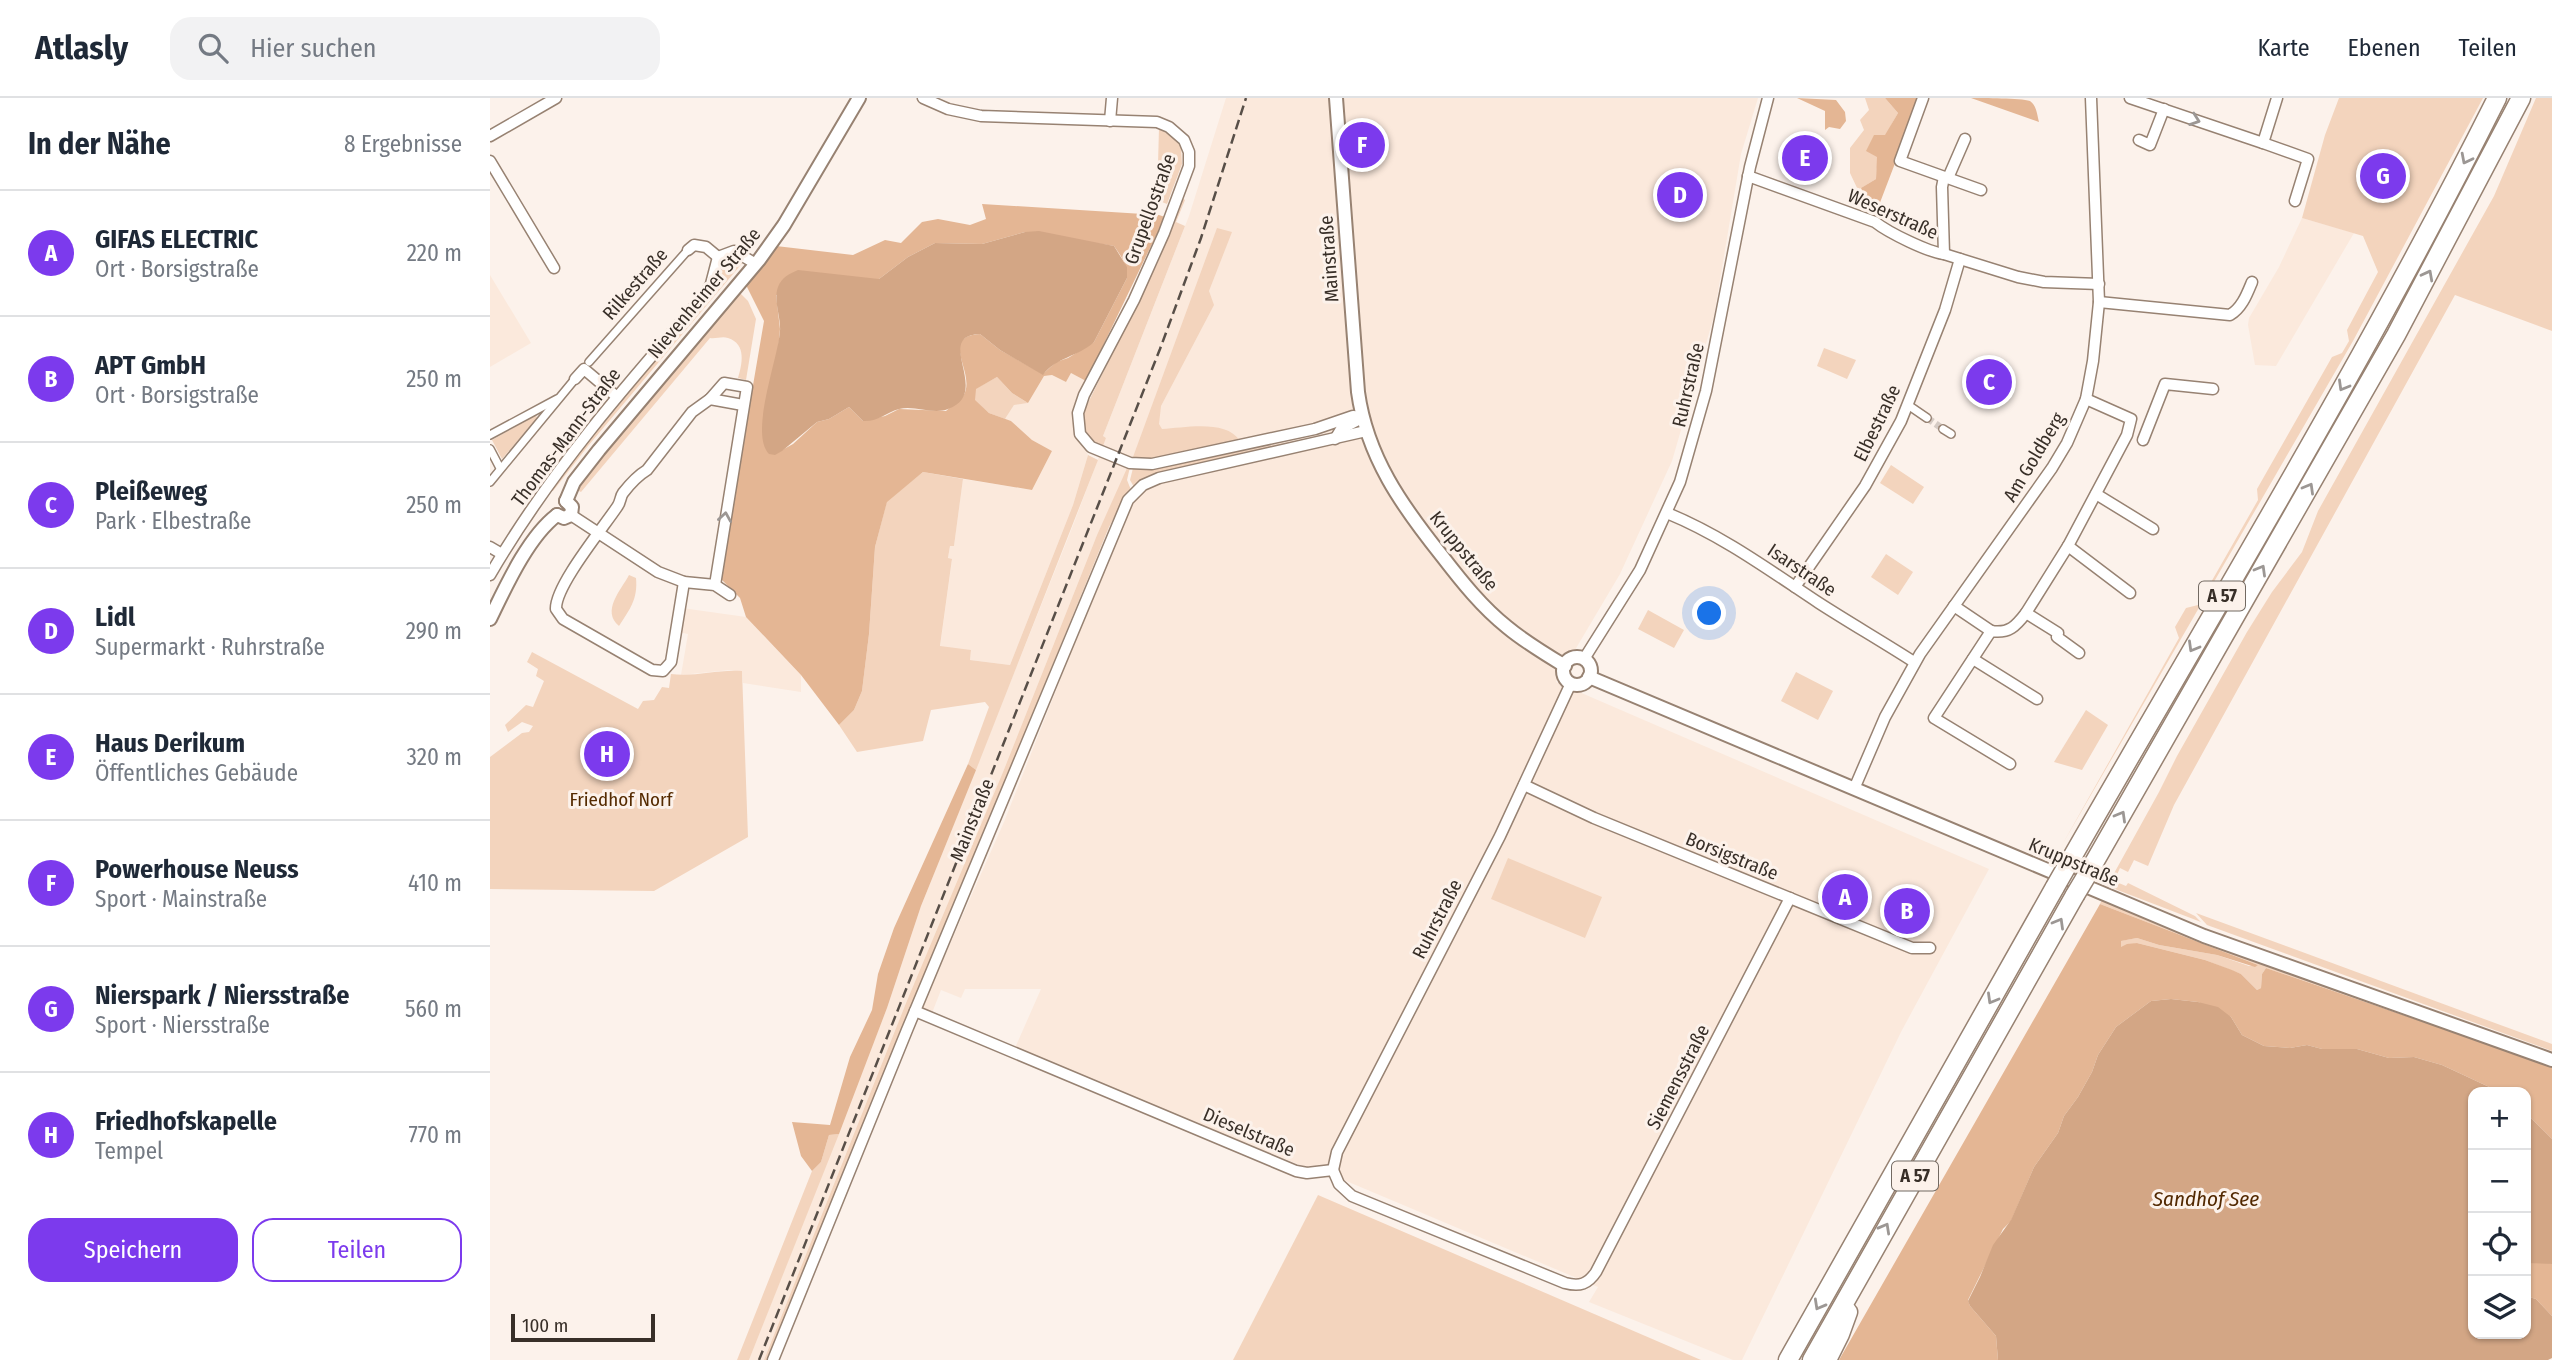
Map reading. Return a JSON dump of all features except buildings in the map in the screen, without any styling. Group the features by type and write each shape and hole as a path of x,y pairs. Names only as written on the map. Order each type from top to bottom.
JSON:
{"highway":[{"name":"A 57","path":"1788,1360 2055,887 2377,326 2453,187 2497,98"},
{"name":"A 57","path":"1812,1360 2396,335 2521,98"},
{"path":"1826,1360 1846,1321 1852,1287"}],"street":[{"path":"490,136 556,98"},
{"name":"Nievenheimer Straße","path":"490,619 531,544 544,526 557,515 557,505 566,501 574,482 598,450 757,264 859,98"},
{"name":"Grupellostraße","path":"923,98 948,109 981,116 1157,122 1170,127 1184,140 1190,158 1164,233 1134,300 1080,405 1080,433 1091,447 1129,463 1152,464 1315,429"},
{"path":"1110,121 1112,98"},
{"name":"Mainstraße","path":"773,1360 1128,500 1143,485 1159,478 1366,432 1358,392 1336,98"},
{"name":"Ruhrstraße","path":"1584,659 1628,592 1667,513 1691,448 1706,391 1748,176 1768,98"},
{"path":"1923,98 1900,161 1981,190"},
{"name":"Am Goldberg","path":"1854,789 1885,717 1914,662 2052,467 2086,399 2099,302 2091,98"},
{"path":"2130,98 2308,159 2295,201"},
{"path":"2263,143 2277,98"},
{"path":"2140,141 2150,145 2164,109"},
{"name":"Weserstraße","path":"1944,254 1942,187 1965,139"},
{"path":"490,161 554,268"},
{"name":"Weserstraße","path":"1748,176 1866,218 1925,249 2041,281 2099,284"},
{"name":"Rilkestraße","path":"490,482 575,379 688,250 694,245 703,246 718,257"},
{"path":"718,257 734,251 757,264"},
{"name":"Thomas-Mann-Straße","path":"490,575 559,470 617,396 704,296 711,284 718,257"},
{"name":"Elbestraße","path":"1796,587 1865,486 1908,405 1945,310 1960,259"},
{"path":"2099,302 2230,315 2244,300 2252,282"},
{"path":"587,365 617,396"},
{"path":"684,582 671,662 666,669 657,671 563,620 557,612 558,596 597,533 620,504 621,496 647,470 692,412 710,399 724,383 747,387 715,585"},
{"path":"2127,435 2144,440 2165,384 2213,390"},
{"name":"Rilkestraße","path":"490,435 560,397"},
{"path":"710,399 743,405"},
{"path":"1954,606 1992,631 2004,632 2012,629 2026,613 2068,546 2127,435 2131,419 2086,399"},
{"path":"1908,405 1927,418"},
{"path":"1315,429 1353,416 1362,417"},
{"name":"Mainstraße","path":"1335,439 1341,429 1362,417"},
{"path":"1315,429 1326,432 1335,439"},
{"path":"1942,429 1951,435"},
{"name":"Kruppstraße","path":"1366,432 1379,464 1401,502 1473,594 1507,627 1565,666"},
{"path":"490,449 500,468"},
{"path":"2096,494 2153,529"},
{"path":"566,501 572,507 571,514"},
{"name":"Isarstraße","path":"1667,513 1702,528 1745,552 1914,662"},
{"path":"571,514 643,563 684,582 715,585 730,595"},
{"path":"557,515 564,518 571,514"},
{"path":"2068,546 2130,593"},
{"path":"490,547 502,554"},
{"path":"2026,613 2058,634 2057,637 2080,653"},
{"path":"1992,631 1934,718 2010,764"},
{"path":"1571,659 1584,659 1590,667 1589,677 1580,685 1571,683 1565,677 1565,666 1571,659"},
{"path":"1973,659 2037,699"},
{"name":"Kruppstraße","path":"1589,677 2204,936 2552,1060"},
{"name":"Ruhrstraße","path":"1333,1170 1337,1152 1488,859 1571,683"},
{"name":"Borsigstraße","path":"1524,785 1594,818 1912,948 1930,948"},
{"name":"Siemensstraße","path":"1333,1170 1339,1184 1352,1196 1565,1283 1586,1283 1596,1272 1790,898"},
{"name":"Dieselstraße","path":"915,1011 1296,1171 1307,1173 1333,1170"}],"shaded area":[{"path":"1226,98 1758,98 1741,154 1714,316 1672,461 1620,574 1556,682 1989,869 1901,1032 1742,1360 1733,1360 1589,1302 1598,1287 1313,1167 1302,1166 1015,1048 1041,989 965,989 961,998 941,990 932,1013 922,1007 1004,822 1087,612 1134,487 1137,450 1097,535 764,1360 749,1360 887,1008 921,906 1072,528 1106,438 1103,436 1189,216"},
{"path":"1797,98 1836,100 1845,112 1846,121 1840,129 1829,127 1825,130 1825,111"},
{"path":"1885,98 1920,98 1876,213 1871,214 1863,209 1861,188 1876,179 1877,157 1866,151 1874,135 1885,135 1898,113"},
{"path":"1971,98 2030,101 2039,122"},
{"path":"982,204 1165,217 1086,381 1071,373 1066,382 1052,375 1044,376 1028,403 1012,393 997,377 976,389 975,400 989,413 1011,421 1032,440 1052,451 1032,490 923,472 887,502 875,547 862,691 854,710 839,725 801,675 746,617 740,598 720,578 764,321 746,285 776,246 853,255 885,240 901,243 922,222 938,219 970,225 986,219","holes":["1025,232 1114,246 1124,261 1127,278 1094,342 1056,362 1043,374 1000,350 980,334 968,337 961,342 960,349 966,387 963,396 946,411 899,409 885,416 863,421 849,407 829,419 817,422 793,444 775,454 769,454 780,329 776,295 879,279 908,257 935,243 982,244"]},
{"path":"2302,218 2354,233 2276,366 2255,365 2249,318 2279,267"},
{"path":"490,275 531,343 490,367"},
{"path":"1071,373 1086,381 1074,419 1078,437 1088,455 1073,505 1010,665 970,660 971,651 940,647 952,560 948,559 950,546 954,546 963,479 1032,490 1052,451 1032,440 1011,421 1005,419 1014,405 1028,403 1044,376 1052,375 1066,382"},
{"path":"682,608 746,617 801,675 801,692 743,683 742,672 729,670 681,675 688,634 678,632"},
{"path":"968,764 976,770 921,906 887,1008 839,1134 829,1135 821,1162 812,1171 801,1156 792,1122 830,1125 850,1057 872,1010 878,974 894,928"},
{"path":"2100,904 2258,965 2255,967 2217,955 2159,945 2137,938 2121,941 2121,947 2137,943 2205,960 2241,974 2257,990 2261,988 2262,974 2266,968 2552,1066 2552,1139 2531,1118 2531,1087 2489,1087 2442,1065 2414,1057 2389,1058 2357,1049 2322,1049 2307,1045 2290,1048 2264,1046 2242,1035 2231,1017 2198,1002 2171,999 2151,1001 2116,1027 2098,1055 2092,1072 2064,1116 2058,1133 2034,1167 2011,1221 2003,1229 1968,1300 1970,1306 1996,1336 1998,1360 1839,1360"},
{"path":"2531,1263 2552,1264 2552,1316 2536,1299 2531,1298"}],"green space":[{"path":"1865,98 1885,98 1898,113 1882,144 1876,179 1858,190 1850,173 1850,148 1864,130 1860,120 1869,110"},
{"path":"2339,98 2483,98 2353,341 2062,845 2179,638 2175,627 2186,608 2198,605 2258,500 2257,489 2332,357 2342,353 2349,341 2347,330 2378,272 2363,236 2302,218 2325,135"},
{"path":"2536,98 2552,98 2552,331 2455,295 2174,805 2148,866 2134,860 2128,872 2120,868 2114,881 2126,886 2128,883 2195,916 2201,922 2107,886 2247,632 2302,552 2318,511 2494,196"},
{"path":"1159,128 1176,138 1181,147 1182,164 1167,204 1157,200"},
{"path":"1182,198 1185,200 1176,222 1185,226 1103,436 1106,438 1102,449 1087,434 1083,413 1158,262"},
{"path":"1217,228 1232,232 1209,291 1214,305 1161,406 1159,424 1162,429 1215,427 1234,434 1240,441 1143,461 1133,457"},
{"path":"735,255 744,261 553,491 551,490 616,404 715,291 722,259"},
{"path":"740,293 748,301 756,319 746,380 738,378 742,355 738,345 724,337 710,338 581,492 577,490 585,475"},
{"path":"1824,348 1856,360 1847,379 1817,366"},
{"path":"1981,368 2005,377 1997,396 1974,388"},
{"path":"997,377 1012,393 1028,403 1014,405 1005,419 989,413 974,400 975,389"},
{"path":"536,415 537,418 502,459 492,440"},
{"path":"1325,435 1153,475 1134,487 1130,480 1133,468 1151,469"},
{"path":"1088,455 1098,460 976,770 968,764 989,707 985,702 931,710 923,741 857,752 839,725 854,710 862,691 875,547 887,501 923,472 963,479 954,546 950,546 948,558 952,559 940,646 971,650 970,660 1010,665 1073,505"},
{"path":"1891,465 1924,487 1913,504 1880,483"},
{"path":"1128,466 1127,480 1131,490 1109,527 768,1360 764,1360 906,1003 1003,772 1097,535"},
{"path":"1886,554 1913,572 1898,595 1871,577"},
{"path":"629,575 636,578 636,592 630,609 619,626 614,620 612,607"},
{"path":"1648,610 1684,630 1674,648 1638,629"},
{"name":"Friedhof Norf","path":"532,652 638,709 643,701 654,700 662,687 669,688 671,674 742,671 748,837 654,891 490,889 490,757 522,733 529,732 533,726 522,722 508,732 505,725 526,705 533,707 544,681 536,676 538,669 527,662"},
{"path":"1796,672 1833,691 1818,720 1781,701"},
{"path":"2086,710 2108,725 2082,770 2054,762"},
{"path":"1508,858 1602,897 1585,938 1491,899"},
{"path":"2102,899 2198,939 2466,1036 2266,968 2262,974 2261,988 2257,990 2241,974 2205,960 2137,943 2121,948 2120,941 2137,938 2159,945 2217,955 2249,966 2258,965 2100,904"},
{"path":"2196,913 2552,1044 2552,1051 2207,925"},
{"path":"839,1134 749,1360 737,1360 812,1171 821,1162 829,1135"},
{"path":"1318,1195 1701,1360 1233,1360"}],"water":[{"path":"1039,231 1114,246 1127,267 1127,278 1094,342 1088,347 1054,364 1043,375 1000,350 980,334 967,337 961,344 965,391 960,401 948,409 936,411 905,408 863,421 849,407 829,419 817,422 782,451 775,455 769,454 764,444 763,414 780,331 777,292 786,276 798,270 879,279 908,257 935,243 982,244 1025,232"},
{"name":"Sandhof See","path":"2171,999 2218,1007 2231,1017 2242,1035 2264,1046 2290,1048 2307,1045 2322,1049 2357,1049 2389,1058 2414,1057 2442,1065 2489,1087 2468,1087 2468,1339 2531,1339 2531,1298 2536,1299 2552,1316 2552,1358 1998,1360 1996,1336 1968,1301 1993,1245 2011,1220 2034,1167 2058,1133 2064,1116 2092,1072 2098,1055 2116,1027 2151,1001"},
{"path":"2531,1118 2552,1139 2552,1264 2531,1263"}],"tunnel":[{"path":"1927,418 1943,429"}],"railway":[{"path":"759,1360 1160,349 1201,238 1246,98"}],"place":[{"name":"Powerhouse Neuss","path":"1362,145"},
{"name":"Haus Derikum","path":"1805,158"},
{"name":"Nierspark / Niersstraße","path":"2383,176"},
{"name":"Lidl","path":"1680,195"},
{"name":"Pleißeweg","path":"1989,382"},
{"name":"Friedhofskapelle","path":"607,754"},
{"name":"GIFAS ELECTRIC","path":"1845,897"},
{"name":"APT GmbH","path":"1907,911"}]}
